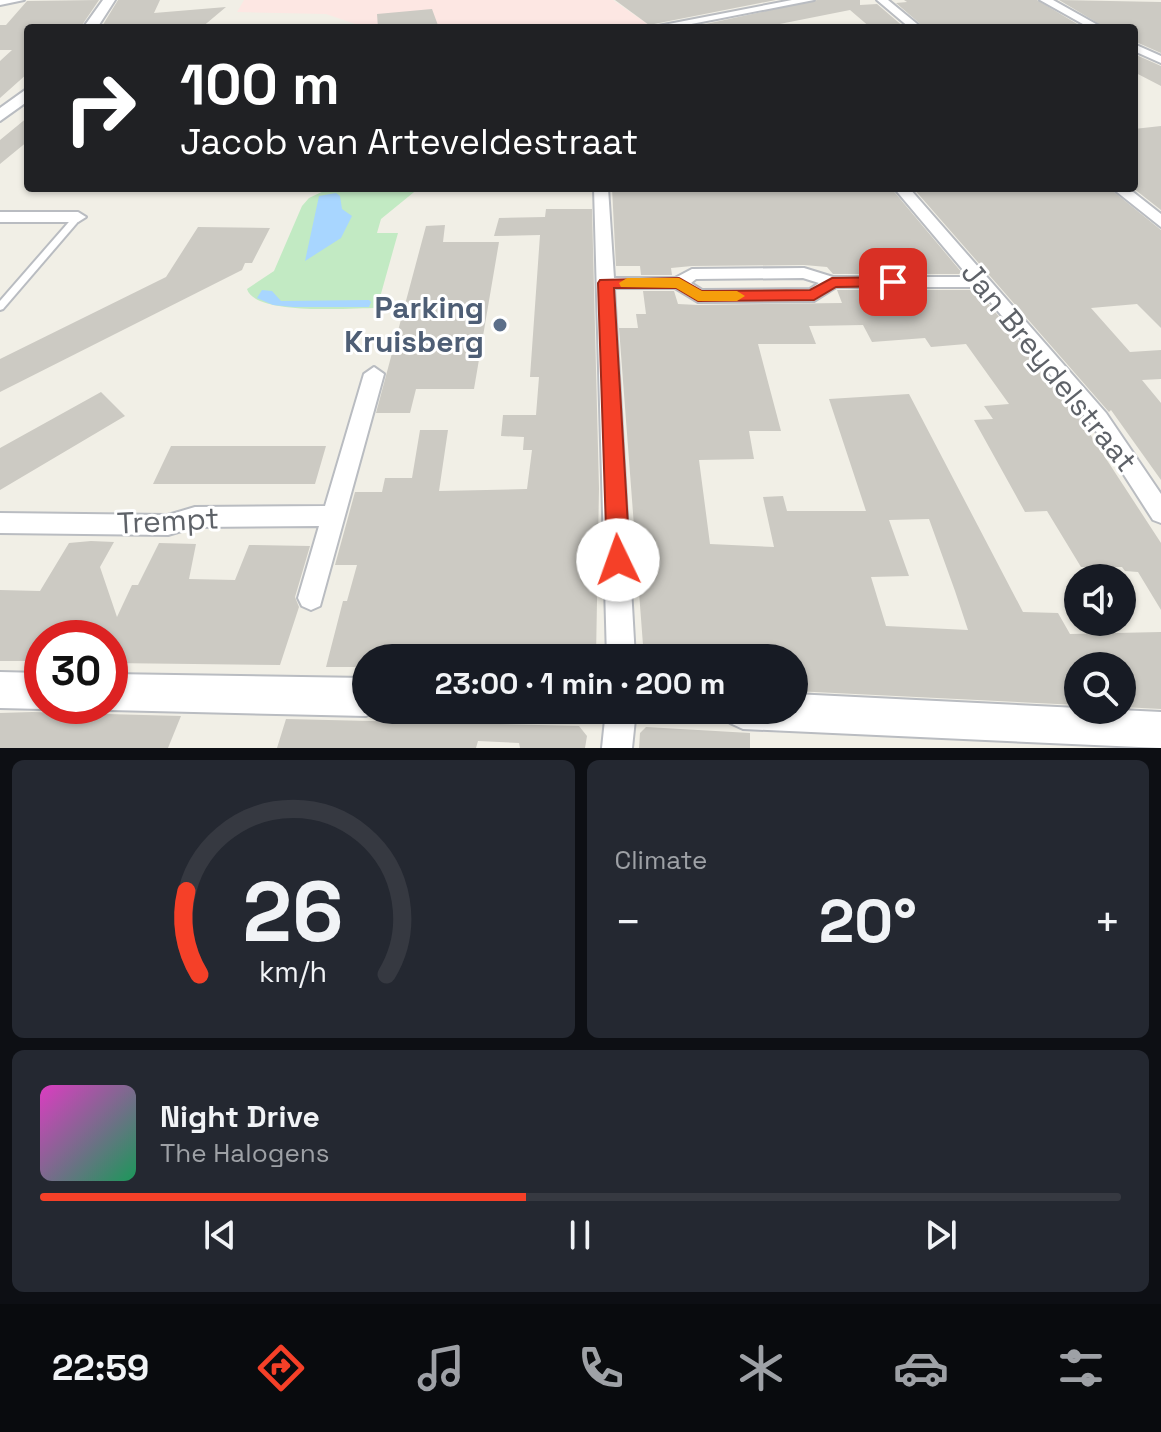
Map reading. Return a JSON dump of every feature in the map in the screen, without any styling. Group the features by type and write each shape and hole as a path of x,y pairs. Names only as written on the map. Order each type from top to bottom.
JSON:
{"street":[{"path":"0,2 19,0"},
{"path":"93,24 109,0"},
{"path":"677,24 809,0"},
{"path":"882,0 912,24"},
{"path":"1045,0 1090,24"},
{"path":"724,16 739,24"},
{"path":"1138,49 1161,60"},
{"path":"0,116 24,96"},
{"path":"601,192 620,644"},
{"name":"Jan Breydelstraat","path":"905,192 1099,419 1161,513"},
{"path":"1124,192 1161,222"},
{"path":"0,217 78,217"},
{"path":"606,283 679,283 692,274 804,273 832,282 984,282"},
{"path":"311,598 374,374"},
{"name":"Trempt","path":"0,523 168,525 195,517 335,516"},
{"path":"0,690 24,691"},
{"path":"128,692 352,697"},
{"path":"808,713 1161,731"},
{"path":"617,748 620,724"}],"lane":[{"path":"0,307 78,217"}],"shaded area":[{"path":"244,0 613,0 648,24 355,24 326,14 237,12"}],"green space":[{"path":"322,192 414,192 381,219 377,233 398,233 377,308 285,307 254,298 247,289 274,271 302,206 309,198"}],"water":[{"path":"336,193 340,196 342,209 352,216 341,238 305,261 319,196"},
{"path":"262,290 272,291 281,301 371,302 369,307 273,305 257,298"}],"building":[{"path":"99,0 83,24 24,24 24,77 0,98 0,61 12,50 0,50 0,25 6,25 27,1"},
{"path":"118,0 160,0 154,13 226,7 206,24 103,24"},
{"path":"615,0 776,0 654,24 648,24"},
{"path":"817,0 860,0 860,5 877,4 900,24 866,24 850,10 780,24 706,24"},
{"path":"904,0 1037,0 1077,24 920,24 896,3 907,2"},
{"path":"1059,0 1161,2 1161,53 1138,43 1138,24 1099,24"},
{"path":"432,9 438,24 378,24 377,14"},
{"path":"1138,56 1161,66 1161,86 1138,74"},
{"path":"24,120 24,144 0,164 0,140"},
{"path":"1161,126 1161,210 1138,192 1138,129"},
{"path":"612,192 894,192 963,274 833,274 827,267 804,265 692,266 671,268 672,275 641,275 640,266 616,266"},
{"path":"916,192 1114,192 1161,230 1161,328 1137,304 1091,308 1130,352 1161,350 1161,379 1142,380 1161,403 1161,480 1111,410 1109,412"},
{"path":"546,209 592,209 599,488 596,644 352,644 352,667 326,667 343,601 347,601 357,565 335,565 355,492 382,492 385,478 412,478 420,430 448,430 439,491 527,489 532,450 523,450 524,437 501,436 503,415 536,415 539,377 530,377 540,235 494,236 499,218 545,217"},
{"path":"445,225 443,242 499,242 474,389 416,389 410,413 376,413 426,226"},
{"path":"198,227 270,228 252,263 245,263 242,270 0,392 0,359 166,277"},
{"path":"837,290 977,290 1089,426 1086,428 1161,543 1161,610 1136,572 1136,564 1079,564 1047,511 1025,512 974,420 993,419 984,406 1009,404 966,344 931,347 925,338 872,342 863,325 809,326 816,344 758,344 781,431 749,431 754,459 699,460 710,544 774,547 763,497 783,496 787,511 866,511 829,399 909,394 1023,612 1058,613 1064,624 1064,636 1136,636 1136,633 1161,632 1161,709 1136,708 1136,652 1064,652 1064,704 808,692 808,644 643,644 619,328 638,328 636,314 646,314 643,291 674,291 678,304 842,303","holes":["929,519 968,630 886,626 871,577 909,576 889,520"]},
{"path":"101,392 125,416 0,490 0,448"},
{"path":"171,446 326,446 315,484 153,484"},
{"path":"114,542 100,567 117,617 132,585 138,585 159,543 196,544 189,579 235,580 249,545 310,546 295,597 299,607 280,665 128,663 128,620 24,620 24,661 0,661 0,590 40,591 69,543"},
{"path":"24,712 24,724 128,724 128,715 181,716 168,748 0,748 0,713"},
{"path":"286,719 352,721 352,724 579,726 587,736 585,748 520,748 519,743 478,741 476,748 277,748"},
{"path":"646,727 750,733 750,748 639,748 640,733"}],"slow traffic":[{"path":"627,283 679,283 698,296 737,296"}],"place":[{"name":"Parking Kruisberg","path":"500,325"}],"route":[{"path":"618,560 606,283 679,283 698,296 814,295 832,282 893,282"}]}
